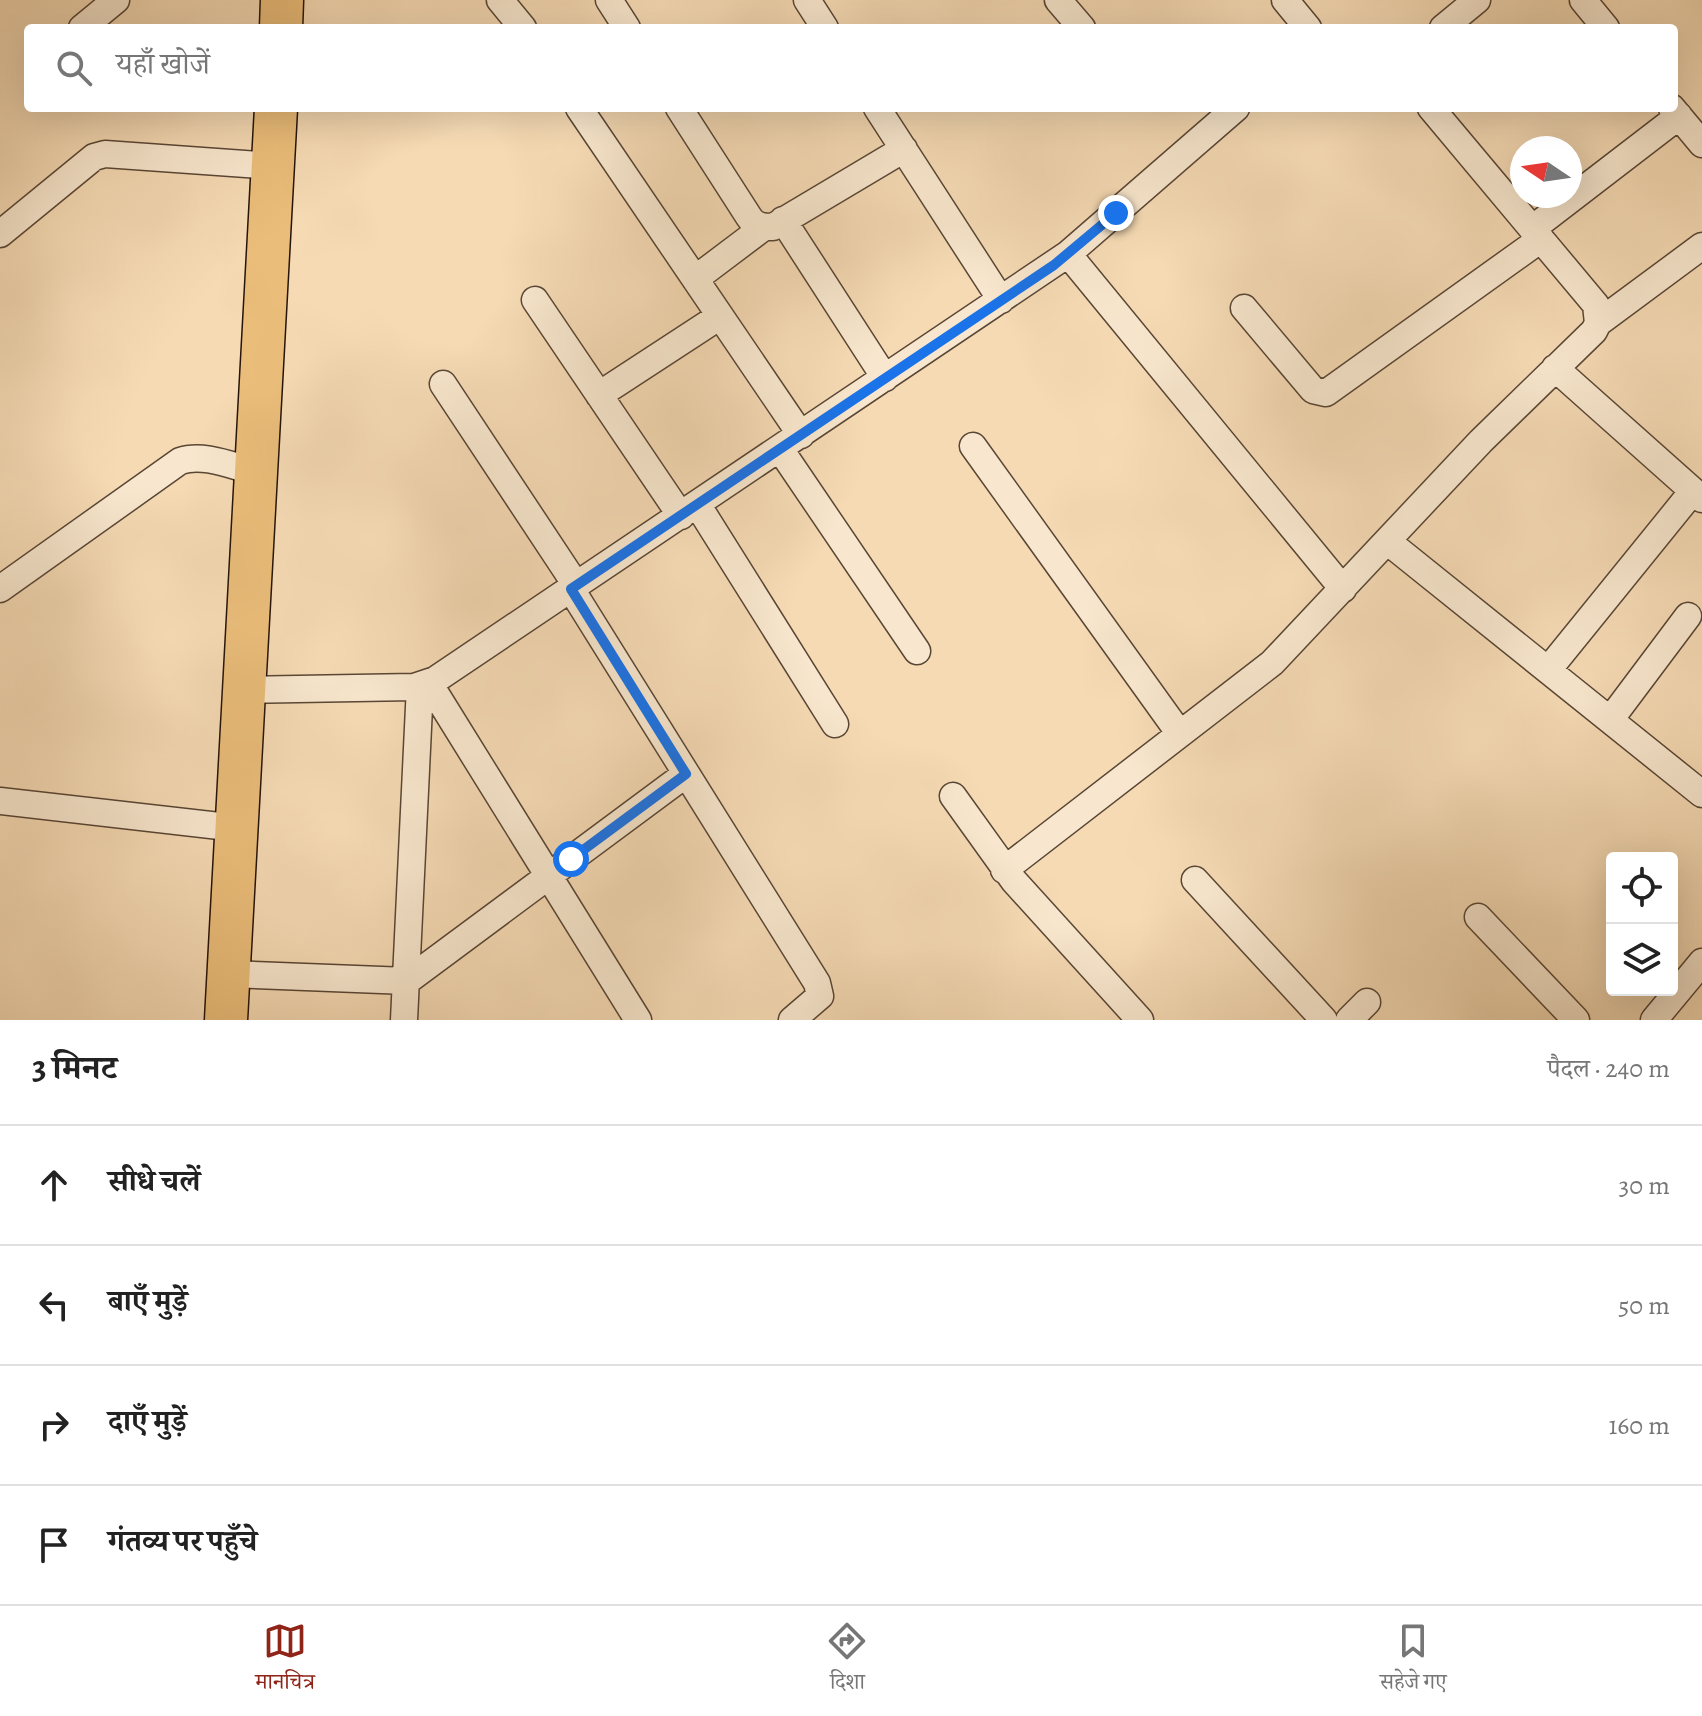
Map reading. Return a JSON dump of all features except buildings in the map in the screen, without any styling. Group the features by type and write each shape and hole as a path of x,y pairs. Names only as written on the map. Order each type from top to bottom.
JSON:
{"main road":[{"path":"281,24 282,0"},
{"path":"226,1020 276,112"}],"street":[{"path":"87,24 116,0"},
{"path":"500,0 520,24"},
{"path":"609,0 624,24"},
{"path":"807,0 822,24"},
{"path":"1058,0 1079,24"},
{"path":"1285,0 1305,24"},
{"path":"1448,24 1477,0"},
{"path":"1583,0 1603,24"},
{"path":"582,112 720,316 790,442 917,651"},
{"path":"682,112 754,224 773,224"},
{"path":"880,112 1001,300"},
{"path":"244,690 425,684 1068,254 1231,112"},
{"path":"1434,112 1596,305 1598,323"},
{"path":"1244,308 1313,390 1326,393 1536,234 1676,112 1702,144"},
{"path":"695,279 773,224 904,149"},
{"path":"0,234 94,157 105,154 273,166"},
{"path":"773,224 885,378"},
{"path":"1004,870 1272,663 1481,441 1594,331 1598,323 1702,246"},
{"path":"1068,254 1343,589"},
{"path":"535,300 599,395 689,510 835,724"},
{"path":"599,395 720,316"},
{"path":"1548,670 1698,495 1555,368"},
{"path":"443,384 574,587 817,983 820,996 792,1020"},
{"path":"973,446 1180,734"},
{"path":"0,589 180,461 191,457 203,458 256,472"},
{"path":"1387,541 1702,794"},
{"path":"1610,720 1688,616"},
{"path":"425,684 638,1020"},
{"path":"404,1020 425,684"},
{"path":"229,974 406,985 686,774"},
{"path":"953,796 1004,870 1139,1020"},
{"path":"0,801 237,828"},
{"path":"1195,880 1324,1020"},
{"path":"1478,917 1576,1020"},
{"path":"1654,1020 1702,962"},
{"path":"406,985 426,1020"}],"route":[{"path":"571,859 686,774 571,589 1054,265 1116,213"}]}
